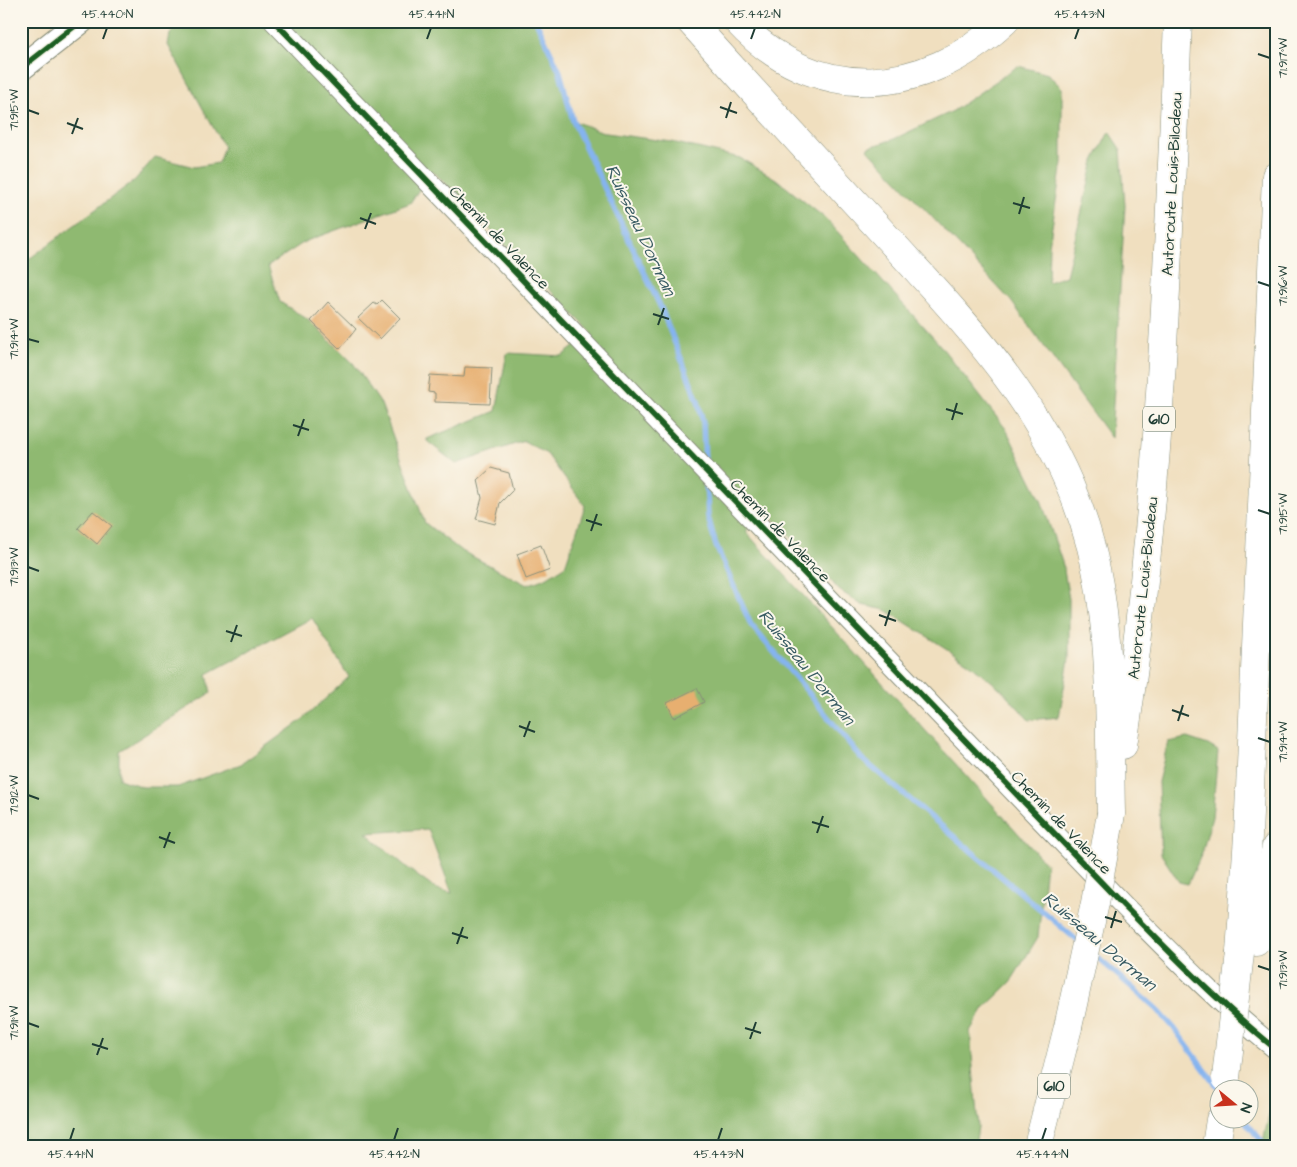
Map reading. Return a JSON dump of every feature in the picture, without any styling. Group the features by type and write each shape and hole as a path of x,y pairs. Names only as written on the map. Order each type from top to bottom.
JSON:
{"highway":[{"path":"690,21 964,323 1016,389 1054,451 1069,481 1087,532 1102,600 1107,648 1111,814"},
{"path":"737,21 769,50 804,69 837,79 872,82 912,76 938,67 973,48 1005,21"},
{"name":"Autoroute Louis-Bilodeau","path":"1038,1146 1068,1026 1095,902 1111,814 1146,568 1155,467 1171,190 1178,21"},
{"path":"1246,958 1248,836 1276,176"},
{"path":"1227,1080 1246,958 1276,847"},
{"path":"1216,1146 1218,1130"}],"street":[{"path":"21,58 57,21"},
{"path":"21,68 81,21"},
{"name":"Chemin de Valence","path":"274,21 1159,942 1229,1010 1276,1049"}],"green space":[{"path":"183,21 536,21 560,72 573,121 606,133 672,142 740,158 776,179 826,219 939,344 1006,429 1041,500 1063,565 1069,599 1069,659 1059,717 1029,720 1002,690 969,663 886,610 862,605 839,590 807,553 761,507 746,532 1046,864 1038,937 1010,983 984,1008 970,1031 978,1127 975,1146 21,1146 21,265 135,180 155,157 194,167 218,163 224,147 168,45 170,34","holes":["432,170 592,333 562,356 507,353 496,411 427,439 427,441 456,464 524,441 547,454 585,506 565,566 546,578 527,585 460,550 425,523 381,404 353,363 307,319 280,302 268,266 306,241 410,203","312,618 349,677 302,720 241,764 178,787 143,787 119,779 119,751 211,693 207,674","428,829 452,893 434,888 366,833"]},
{"path":"1018,66 1048,74 1062,88 1062,163 1049,246 1048,282 1066,276 1094,161 1109,132 1121,150 1125,206 1111,438 1011,301 867,148 894,139 953,111"},
{"path":"1187,738 1208,745 1218,751 1212,817 1202,853 1188,884 1179,882 1161,854 1158,782 1168,742"},
{"path":"1276,1086 1276,1146 1262,1146"}],"building":[{"path":"382,300 400,318 380,339 358,318 374,303 377,305"},
{"path":"328,302 356,329 340,349 311,321"},
{"path":"465,367 492,368 490,404 435,402 435,393 428,392 430,375 464,377"},
{"path":"491,468 509,473 513,490 500,503 495,524 476,519 482,498 478,480"},
{"path":"93,511 112,526 97,544 78,528"},
{"path":"541,545 550,570 526,579 517,554"},
{"path":"697,688 704,702 674,718 667,703"}],"waterway":[{"name":"Ruisseau Dorman","path":"536,21 560,72 573,121 661,308 698,401 703,423 705,462"},
{"name":"Ruisseau Dorman","path":"706,479 708,517 716,546 751,625 861,758 1079,942"},
{"name":"Ruisseau Dorman","path":"1092,953 1157,1009 1174,1028 1213,1080"},
{"name":"Ruisseau Dorman","path":"1252,1130 1266,1146"}],"cycle path":[{"path":"21,68 81,21"},
{"path":"274,21 1124,906 1217,997 1276,1049"}]}
